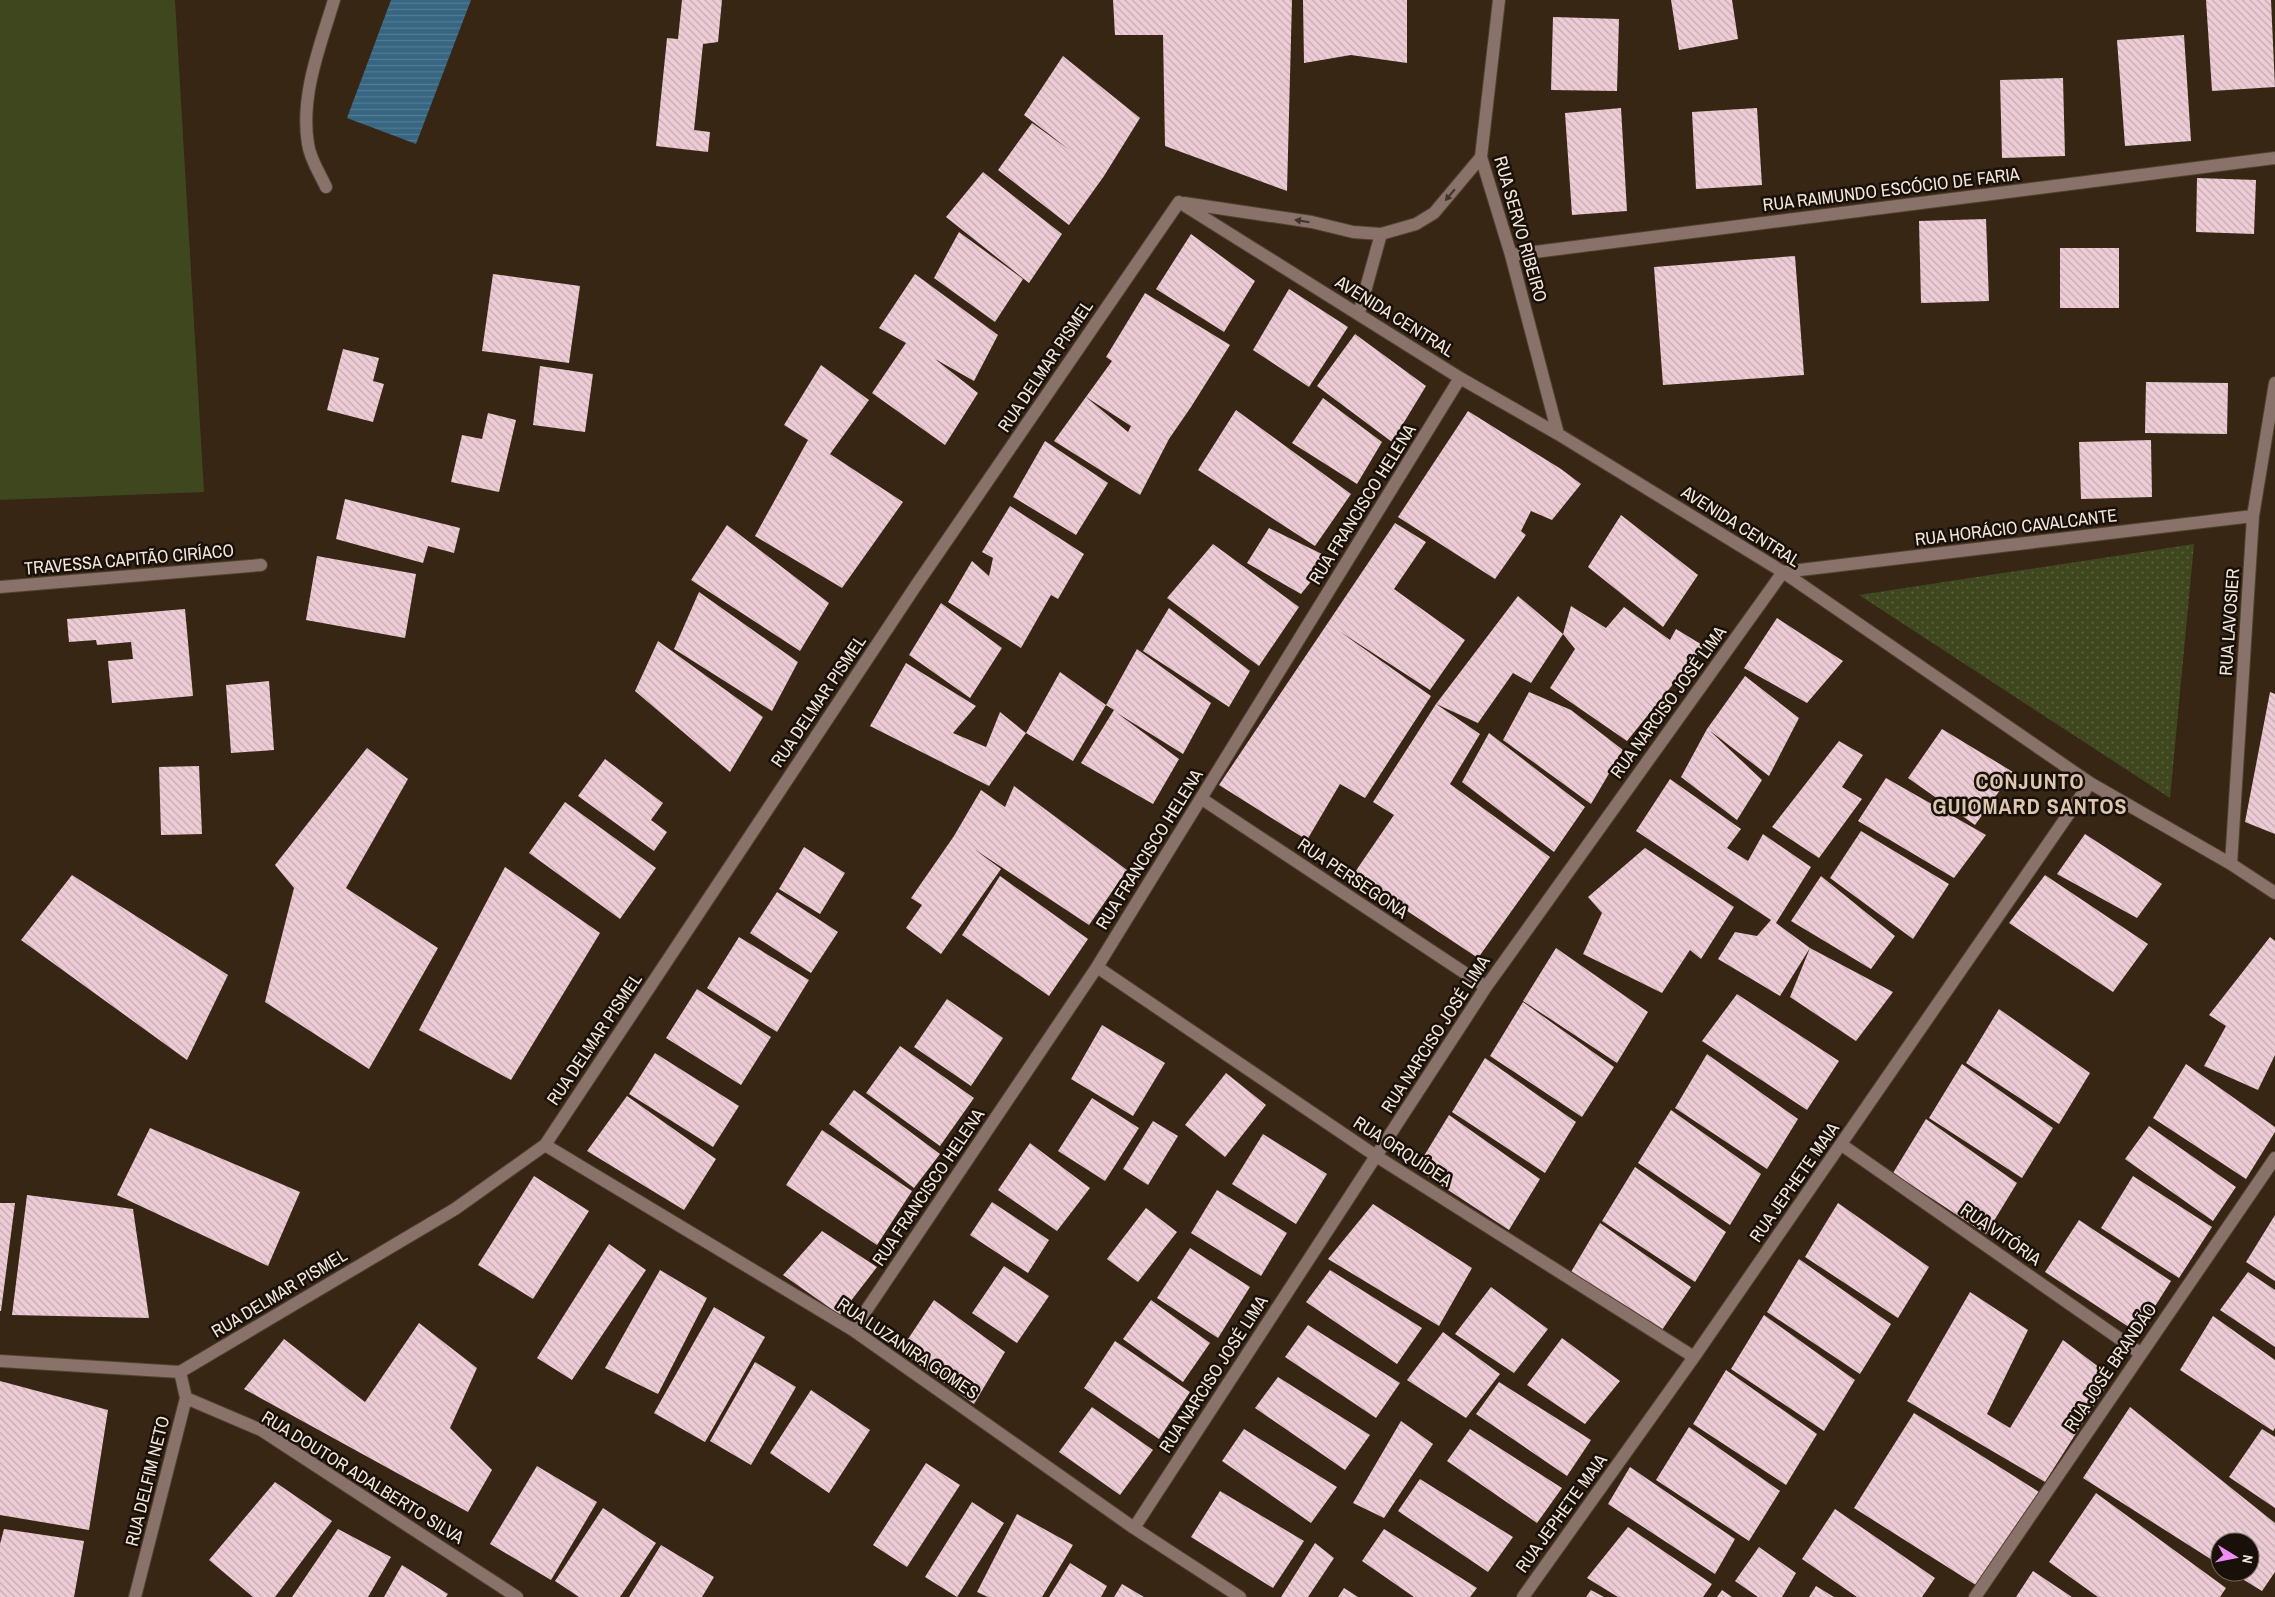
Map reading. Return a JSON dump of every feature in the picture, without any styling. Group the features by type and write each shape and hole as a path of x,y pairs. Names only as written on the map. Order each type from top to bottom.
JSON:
{"street":[{"path":"326,188 308,146 307,105 316,59 334,0"},
{"name":"RUA SERVO RIBEIRO","path":"1499,0 1480,157 1511,255 1558,434"},
{"path":"1179,202 1312,222 1353,232 1381,234 1416,224 1434,213 1480,157"},
{"name":"RUA RAIMUNDO ESCÓCIO DE FARIA","path":"1511,255 2275,158"},
{"name":"AVENIDA CENTRAL","path":"1179,202 1460,378 1558,434 1782,572 2090,783 2231,864 2275,894"},
{"name":"RUA DELMAR PISMEL","path":"180,1372 455,1209 545,1145 917,584 1179,202"},
{"path":"1359,313 1381,234"},
{"name":"RUA FRANCISCO HELENA","path":"853,1330 1097,967 1460,378"},
{"name":"RUA LAVOSIER","path":"2231,864 2253,516 2275,384"},
{"name":"RUA HORÁCIO CAVALCANTE","path":"1782,572 2253,516"},
{"name":"TRAVESSA CAPITÃO CIRÍACO","path":"0,587 261,566"},
{"name":"RUA NARCISO JOSÉ LIMA","path":"1134,1528 1486,987 1782,572"},
{"name":"RUA JEPHETE MAIA","path":"1523,1597 1842,1145 2090,783"},
{"name":"RUA PERSEGONA","path":"1202,799 1486,987"},
{"name":"RUA ORQUÍDEA","path":"1097,967 1376,1156 1694,1357"},
{"name":"RUA LUZANIRA GOMES","path":"545,1145 853,1330 1134,1528 1240,1597"},
{"name":"RUA VITÓRIA","path":"1842,1145 2140,1353"},
{"name":"RUA JOSÉ BRANDÃO","path":"1976,1597 2140,1353 2275,1158"},
{"path":"0,1361 180,1372"},
{"name":"RUA DELFIM NETO","path":"135,1597 186,1398 180,1372"},
{"name":"RUA DOUTOR ADALBERTO SILVA","path":"186,1398 261,1430 516,1597"}],"green space":[{"path":"0,0 175,0 204,492 0,500"},
{"path":"2194,544 2170,798 1859,595"}],"water":[{"path":"391,0 471,0 416,144 347,118"}],"building":[{"path":"682,0 722,0 718,42 703,44 694,130 710,132 708,152 656,146 667,38 678,39"},
{"path":"1113,0 1292,0 1287,191 1165,146 1163,35 1115,35"},
{"path":"1303,0 1407,0 1407,63 1351,55 1304,63"},
{"path":"1671,0 1732,0 1738,39 1679,50"},
{"path":"2206,0 2271,0 2275,87 2212,91"},
{"path":"1553,17 1619,19 1617,91 1551,90"},
{"path":"2184,35 2191,141 2125,146 2117,40"},
{"path":"1063,56 1140,118 1104,176 1069,225 998,170 1032,123 1071,151 1024,115"},
{"path":"2063,78 2065,156 2002,158 2000,80"},
{"path":"1621,108 1627,211 1572,215 1565,113"},
{"path":"1757,108 1762,185 1696,189 1692,112"},
{"path":"983,172 1062,234 1029,283 946,217"},
{"path":"2197,178 2256,180 2254,234 2196,232"},
{"path":"1986,219 1989,301 1921,303 1919,221"},
{"path":"959,232 1023,279 995,322 934,278"},
{"path":"1191,234 1255,281 1224,332 1156,289"},
{"path":"2060,248 2119,248 2119,308 2060,308"},
{"path":"1795,256 1804,375 1663,385 1654,267"},
{"path":"493,274 580,286 569,363 482,351"},
{"path":"915,274 998,335 974,381 935,359 978,393 945,445 872,393 906,343 879,328"},
{"path":"1289,289 1348,327 1309,387 1253,350"},
{"path":"1145,293 1230,345 1169,439 1140,495 1054,441 1112,361 1106,357","holes":["1086,397 1131,426 1128,432"]},
{"path":"1355,334 1426,386 1392,442 1317,386"},
{"path":"343,349 379,358 373,381 384,384 373,422 327,410"},
{"path":"821,365 869,400 830,454 903,502 842,588 755,536 808,440 784,425"},
{"path":"540,366 593,374 585,432 533,425"},
{"path":"2146,382 2228,383 2227,434 2145,433"},
{"path":"1323,398 1382,442 1357,484 1292,443"},
{"path":"1236,410 1351,494 1315,546 1198,470"},
{"path":"1468,411 1561,469 1581,484 1552,520 1531,511 1521,531 1526,535 1495,579 1398,517"},
{"path":"488,413 516,420 499,492 451,482 462,435 482,439"},
{"path":"2151,440 2152,497 2081,499 2079,442"},
{"path":"1045,441 1108,483 1076,535 1013,497"},
{"path":"345,499 460,528 454,553 428,546 423,563 336,539"},
{"path":"1010,506 1084,554 1058,599 1051,595 1021,648 948,602 972,561 989,576 993,558 982,552"},
{"path":"1621,515 1698,575 1663,627 1588,567"},
{"path":"1395,523 1426,542 1394,589 1465,640 1430,690 1339,631 1431,696 1365,798 1340,784 1307,840 1219,785"},
{"path":"727,525 829,603 800,651 691,580"},
{"path":"1269,528 1330,558 1301,594 1247,563"},
{"path":"1213,544 1299,607 1259,666 1167,598"},
{"path":"317,556 416,574 405,638 306,620"},
{"path":"699,592 798,662 772,711 674,649"},
{"path":"1518,596 1563,634 1531,683 1513,673 1478,723 1436,704"},
{"path":"941,603 1002,648 970,698 909,655"},
{"path":"1571,606 1606,628 1624,607 1670,640 1676,629 1704,646 1627,741 1550,688 1575,649 1563,634"},
{"path":"1169,608 1250,671 1229,707 1143,651"},
{"path":"185,609 193,696 112,703 108,661 133,659 131,642 97,645 96,640 69,642 67,619"},
{"path":"1777,618 1843,661 1807,703 1744,668"},
{"path":"658,641 763,717 730,772 635,691"},
{"path":"1137,649 1211,703 1183,754 1117,713 1179,759 1153,804 1081,763 1114,710 1106,705"},
{"path":"906,663 976,706 953,733 986,747 1000,712 1026,733 989,786 870,726"},
{"path":"1060,672 1106,705 1073,761 1026,733"},
{"path":"1745,676 1799,718 1769,776 1709,730 1762,780 1737,820 1681,777 1707,729"},
{"path":"269,681 274,750 231,753 226,685"},
{"path":"1529,692 1571,710 1623,750 1591,804 1503,740"},
{"path":"2270,692 2275,694 2275,834 2245,822"},
{"path":"1436,704 1480,734 1450,784 1550,857 1478,958 1353,875 1394,815 1373,802"},
{"path":"1942,729 2013,772 1975,825 1908,778"},
{"path":"1489,733 1585,807 1554,852 1462,782"},
{"path":"1839,741 1863,755 1842,787 1862,799 1819,858 1772,827"},
{"path":"367,748 408,779 346,888 438,948 369,1069 265,1002 294,888 275,865"},
{"path":"605,759 663,803 651,820 667,832 654,851 578,796"},
{"path":"199,766 202,834 161,835 159,767"},
{"path":"1886,778 1986,835 1954,878 1858,821"},
{"path":"1670,779 1741,829 1727,848 1748,861 1763,834 1811,867 1776,923 1810,948 1780,996 1718,959 1735,932 1757,936 1771,920 1636,831"},
{"path":"1014,786 1127,870 1089,925 974,849 1001,869 941,954 906,928 922,905 911,898 954,836 981,790 1005,807"},
{"path":"565,802 656,868 620,919 529,853"},
{"path":"1861,831 1949,884 1913,939 1830,878"},
{"path":"2085,834 2162,884 2137,918 2057,874"},
{"path":"804,847 845,873 820,914 779,889"},
{"path":"1645,848 1734,907 1701,959 1690,950 1662,993 1583,954 1602,913 1588,897"},
{"path":"505,867 600,933 511,1080 419,1030"},
{"path":"72,875 228,975 187,1060 21,940"},
{"path":"2045,875 2148,944 2113,992 2009,923"},
{"path":"1000,876 1088,939 1049,996 962,935"},
{"path":"1821,876 1895,936 1871,969 1791,921"},
{"path":"777,892 838,932 811,973 750,933"},
{"path":"739,937 809,980 777,1032 707,988"},
{"path":"2270,937 2275,941 2275,1055 2258,1090 2204,1066 2226,1026 2209,1015"},
{"path":"1556,948 1648,1012 1617,1063 1523,1001"},
{"path":"1810,948 1893,992 1856,1041 1790,997"},
{"path":"697,989 771,1037 741,1085 666,1038"},
{"path":"1737,994 1839,1061 1807,1110 1702,1041"},
{"path":"947,999 1003,1038 971,1086 914,1047"},
{"path":"1523,1002 1614,1067 1582,1117 1490,1056"},
{"path":"1999,1009 2090,1073 2059,1124 1966,1063"},
{"path":"1102,1025 1165,1063 1133,1116 1071,1079"},
{"path":"900,1046 974,1098 940,1146 866,1093"},
{"path":"655,1053 739,1106 713,1147 629,1094"},
{"path":"1707,1054 1798,1119 1767,1169 1675,1108"},
{"path":"1485,1058 1576,1122 1545,1173 1452,1112"},
{"path":"1962,1064 2053,1128 2022,1178 1929,1118"},
{"path":"2186,1064 2275,1127 2275,1132 2246,1179 2153,1118"},
{"path":"1226,1073 1266,1105 1225,1157 1185,1125"},
{"path":"854,1090 940,1154 914,1188 829,1124"},
{"path":"627,1096 716,1159 684,1210 587,1151"},
{"path":"1092,1098 1139,1128 1105,1181 1058,1151"},
{"path":"1671,1110 1761,1174 1730,1225 1638,1163"},
{"path":"1449,1115 1540,1179 1509,1230 1416,1169"},
{"path":"1926,1119 2017,1183 1986,1234 1893,1173"},
{"path":"1153,1121 1178,1136 1148,1185 1123,1169"},
{"path":"2149,1126 2236,1187 2213,1221 2125,1159"},
{"path":"150,1128 300,1192 268,1266 117,1195"},
{"path":"822,1130 912,1191 877,1245 786,1185"},
{"path":"1263,1134 1327,1174 1296,1224 1232,1184"},
{"path":"1030,1143 1090,1188 1057,1231 998,1190"},
{"path":"1635,1167 1726,1232 1695,1282 1602,1221"},
{"path":"534,1176 589,1211 533,1299 478,1265"},
{"path":"2133,1176 2212,1227 2179,1278 2101,1228"},
{"path":"1217,1190 1287,1233 1261,1276 1191,1233"},
{"path":"27,1195 133,1209 149,1318 12,1315"},
{"path":"992,1202 1049,1240 1028,1273 970,1235"},
{"path":"0,1203 15,1203 1,1311 0,1311"},
{"path":"1838,1203 1929,1267 1898,1318 1805,1257"},
{"path":"1373,1204 1472,1268 1439,1326 1328,1259"},
{"path":"1146,1208 1177,1232 1138,1282 1107,1259"},
{"path":"2275,1215 2275,1281 2246,1262"},
{"path":"2079,1220 2171,1281 2138,1333 2045,1272"},
{"path":"1600,1223 1691,1287 1662,1330 1571,1272"},
{"path":"822,1231 877,1267 840,1315 783,1275"},
{"path":"609,1244 646,1270 572,1380 537,1358"},
{"path":"1190,1248 1250,1287 1218,1338 1157,1298"},
{"path":"1799,1259 1891,1324 1860,1374 1767,1312"},
{"path":"1004,1266 1049,1296 1017,1343 972,1313"},
{"path":"660,1270 707,1298 658,1394 605,1368"},
{"path":"1330,1270 1422,1328 1397,1364 1306,1302"},
{"path":"2248,1272 2275,1290 2275,1347 2220,1310"},
{"path":"1491,1287 1548,1329 1514,1373 1455,1334"},
{"path":"1970,1292 2028,1330 1987,1414 2010,1428 2063,1340 2112,1377 2045,1482 1907,1401"},
{"path":"934,1300 1005,1352 974,1404 900,1351"},
{"path":"1151,1300 1210,1343 1183,1382 1123,1339"},
{"path":"714,1307 765,1337 705,1442 654,1413"},
{"path":"1764,1315 1855,1380 1824,1431 1731,1369"},
{"path":"2213,1316 2275,1360 2275,1428 2273,1431 2180,1370"},
{"path":"419,1323 477,1368 450,1428 492,1470 468,1512 244,1389 284,1339 365,1402"},
{"path":"1308,1325 1400,1383 1376,1418 1285,1357"},
{"path":"1443,1332 1500,1374 1466,1418 1407,1380"},
{"path":"1562,1338 1620,1381 1585,1424 1527,1385"},
{"path":"1115,1341 1190,1392 1159,1439 1084,1388"},
{"path":"755,1362 796,1387 751,1465 710,1441"},
{"path":"1726,1370 1817,1434 1786,1485 1693,1424"},
{"path":"1278,1377 1370,1435 1345,1470 1255,1408"},
{"path":"0,1381 108,1410 89,1530 0,1515"},
{"path":"1499,1382 1591,1440 1567,1476 1476,1414"},
{"path":"811,1390 870,1430 829,1493 770,1453"},
{"path":"1092,1407 1153,1450 1120,1495 1059,1452"},
{"path":"2130,1407 2275,1523 2275,1572 2262,1591 2247,1582 2260,1582 2260,1532 2210,1532 2210,1559 2083,1478"},
{"path":"1914,1413 2039,1492 1979,1587 1854,1508"},
{"path":"1401,1421 1433,1444 1384,1518 1353,1503"},
{"path":"1689,1427 1780,1491 1749,1541 1656,1480"},
{"path":"1244,1429 1337,1487 1311,1523 1222,1461"},
{"path":"1470,1429 1562,1488 1537,1523 1447,1461"},
{"path":"2262,1429 2275,1437 2275,1508 2229,1477"},
{"path":"926,1463 960,1485 907,1567 873,1545"},
{"path":"537,1466 597,1502 551,1580 490,1544"},
{"path":"1630,1467 1735,1539 1715,1574 1608,1504"},
{"path":"1420,1479 1513,1537 1488,1572 1398,1511"},
{"path":"275,1482 332,1521 275,1597 253,1597 209,1560"},
{"path":"1220,1491 1304,1541 1273,1588 1191,1537"},
{"path":"2096,1493 2210,1576 2210,1582 2218,1582 2226,1588 2220,1597 2098,1597 2049,1562"},
{"path":"972,1502 1004,1523 957,1597 925,1577"},
{"path":"603,1508 656,1543 620,1597 579,1597 555,1581"},
{"path":"1835,1509 1935,1578 1922,1597 1857,1597 1802,1559"},
{"path":"1017,1514 1073,1545 1042,1597 988,1597 977,1592"},
{"path":"1628,1527 1712,1584 1703,1597 1618,1597 1587,1578"},
{"path":"4,1529 84,1541 74,1597 0,1597 0,1544"},
{"path":"338,1529 391,1557 368,1597 292,1597"},
{"path":"1384,1529 1477,1588 1470,1597 1414,1597 1362,1561"},
{"path":"1315,1543 1334,1558 1308,1597 1281,1597"},
{"path":"661,1545 714,1577 702,1597 629,1597"},
{"path":"1759,1547 1796,1573 1782,1597 1758,1597 1735,1581"},
{"path":"1070,1563 1107,1586 1101,1597 1049,1597"},
{"path":"402,1565 448,1594 446,1597 384,1597"},
{"path":"2033,1571 2072,1597 2016,1597"},
{"path":"1122,1584 1144,1597 1114,1597"},
{"path":"1816,1586 1834,1597 1809,1597"},
{"path":"1344,1588 1358,1597 1338,1597"},
{"path":"1591,1590 1604,1597 1586,1597"},
{"path":"1722,1590 1732,1597 1717,1597"}],"district":[{"name":"CONJUNTO GUIOMARD SANTOS","path":"2030,794"}]}
